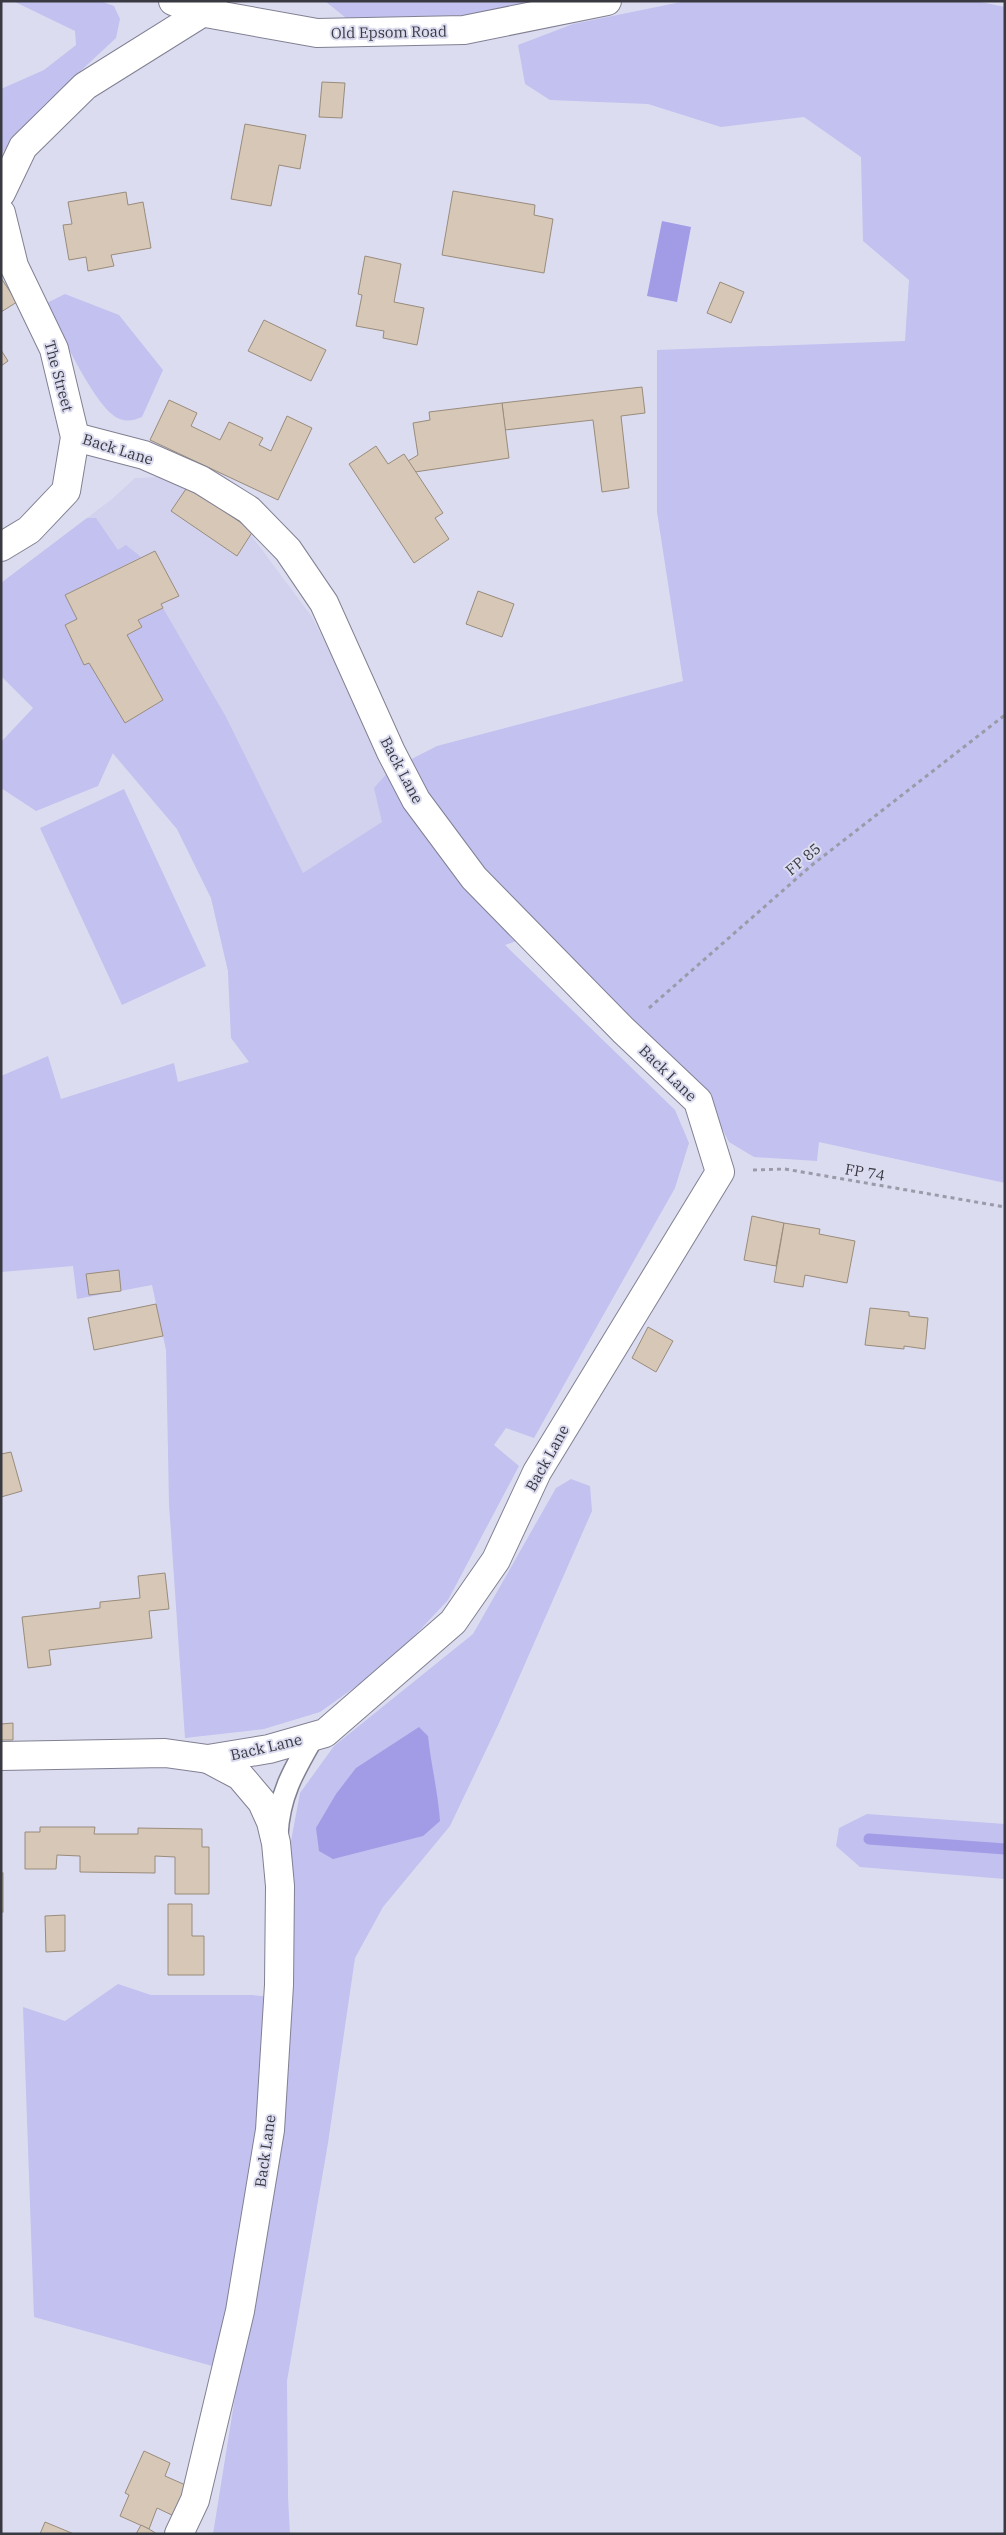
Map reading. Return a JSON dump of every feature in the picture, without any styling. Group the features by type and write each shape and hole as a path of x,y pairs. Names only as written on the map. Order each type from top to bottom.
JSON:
{"street":[{"name":"Old Epsom Road","path":"173,1 212,7 317,33 464,30 607,1"},
{"path":"1,193 22,148 85,86 212,7"},
{"name":"The Street","path":"1,213 14,266 54,349 75,437 66,491 29,530 1,548"},
{"name":"Back Lane","path":"1,1756 165,1753 208,1759 269,1749 325,1733 454,1622 496,1560 537,1472 720,1172 698,1101 624,1030 474,878 416,800 391,752 324,603 288,550 249,510 200,480 144,455 75,437"},
{"name":"Back Lane","path":"179,2534 195,2500 240,2311 270,2130 279,1985 280,1886 276,1842 271,1822 262,1802 240,1776 208,1759"}],"lane":[{"path":"276,1842 278,1810 289,1779 313,1736"}],"path":[{"name":"FP 85","path":"624,1030 812,865 1005,715"},
{"name":"FP 74","path":"720,1172 785,1169 1005,1207"}],"shaded area":[{"path":"13,1 100,1 114,6 120,19 116,38 45,104 14,137 1,155 1,89 44,70 76,45 75,31"},
{"path":"325,1 540,1 479,15 346,18"},
{"path":"686,1 976,1 1005,7 1005,1183 819,1142 817,1161 754,1157 729,1142 706,1098 537,934 505,945 675,1110 689,1143 675,1188 534,1438 506,1428 494,1445 519,1466 448,1600 389,1663 320,1712 264,1729 185,1738 169,1504 166,1350 152,1285 77,1299 73,1266 1,1272 1,1076 48,1056 61,1099 174,1063 178,1082 249,1062 231,1038 228,971 211,898 177,829 113,753 98,786 36,811 1,788 1,742 33,708 1,676 1,583 87,518 96,518 118,550 126,545 141,557 65,595 77,619 65,625 84,665 89,663 125,723 163,700 127,635 142,627 138,620 163,608 226,717 303,873 382,822 374,788 390,770 437,746 683,681 657,512 657,350 905,341 909,280 863,241 861,157 804,117 721,127 648,104 550,100 525,84 518,45 573,24"},
{"path":"662,221 691,227 677,302 647,296"},
{"path":"65,294 119,315 163,370 142,417 126,420 110,413 89,385 47,303"},
{"path":"160,477 188,486 253,531 251,535 312,617 390,770 382,822 231,1038 228,971 211,898 177,829 112,753 1,583 112,499 135,478"},
{"path":"124,789 206,966 122,1005 40,828"},
{"path":"571,1479 590,1486 592,1511 499,1723 450,1826 383,1907 355,1958 328,2143 287,2381 290,2534 213,2534 239,2372 34,2317 23,2007 65,2021 118,1984 151,1995 252,1995 291,1999 291,1841 300,1793 334,1746 473,1634 556,1488"},
{"path":"419,1727 428,1736 440,1821 423,1836 333,1859 319,1851 316,1828 336,1794 356,1768"},
{"path":"867,1814 1005,1824 1005,1879 860,1867 836,1846 839,1828"}],"building":[{"path":"322,82 345,83 342,118 319,117"},
{"path":"245,124 306,135 300,169 279,165 271,206 231,199"},
{"path":"453,191 535,205 534,215 553,219 544,273 442,255"},
{"path":"126,192 128,205 143,202 151,248 111,255 114,266 88,271 86,257 69,260 63,225 72,224 68,202"},
{"path":"365,256 401,264 394,302 424,308 417,345 383,338 384,331 356,326 362,295 358,294"},
{"path":"1,278 17,302 1,312"},
{"path":"720,282 744,292 731,323 707,313"},
{"path":"264,320 326,350 311,381 248,351"},
{"path":"1,350 8,361 1,366"},
{"path":"642,387 645,413 621,416 629,488 602,492 593,420 505,430 502,403"},
{"path":"169,400 197,413 191,426 220,440 229,422 263,438 259,445 271,451 287,416 312,428 278,500 150,440"},
{"path":"502,403 509,458 415,472 408,461 418,455 413,423 430,420 429,412"},
{"path":"376,446 388,464 404,454 443,513 435,518 449,539 414,563 349,464"},
{"path":"188,486 253,531 237,556 171,511"},
{"path":"155,551 179,596 161,604 163,608 138,620 142,627 127,635 163,700 125,723 89,663 84,665 65,625 77,619 65,595"},
{"path":"478,591 514,604 502,637 466,624"},
{"path":"752,1216 784,1223 776,1266 744,1260"},
{"path":"784,1223 820,1229 819,1234 855,1241 847,1283 805,1275 803,1287 774,1282"},
{"path":"119,1270 121,1291 89,1295 86,1274"},
{"path":"156,1304 163,1336 94,1350 88,1318"},
{"path":"870,1308 909,1312 909,1316 928,1318 925,1349 904,1346 904,1349 865,1345"},
{"path":"648,1327 673,1341 656,1372 632,1358"},
{"path":"11,1452 22,1491 1,1497 1,1454"},
{"path":"165,1573 169,1609 149,1611 152,1638 49,1650 51,1665 28,1668 22,1617 100,1608 100,1602 140,1598 138,1576"},
{"path":"13,1723 13,1740 1,1740 1,1724"},
{"path":"40,1827 95,1827 94,1834 138,1834 138,1828 202,1829 202,1847 209,1847 209,1894 175,1894 175,1857 155,1856 155,1873 80,1872 80,1856 57,1855 56,1869 25,1869 25,1832 40,1832"},
{"path":"1,1873 3,1873 3,1912 1,1912"},
{"path":"168,1904 192,1904 192,1936 204,1936 204,1975 168,1975"},
{"path":"65,1915 65,1951 46,1952 45,1916"},
{"path":"144,2451 170,2463 165,2476 190,2487 176,2517 157,2508 149,2529 120,2516 129,2495 125,2493"},
{"path":"45,2522 74,2534 40,2534"},
{"path":"141,2525 149,2529 157,2534 136,2534"}],"waterway":[{"path":"869,1839 1005,1849"}]}
